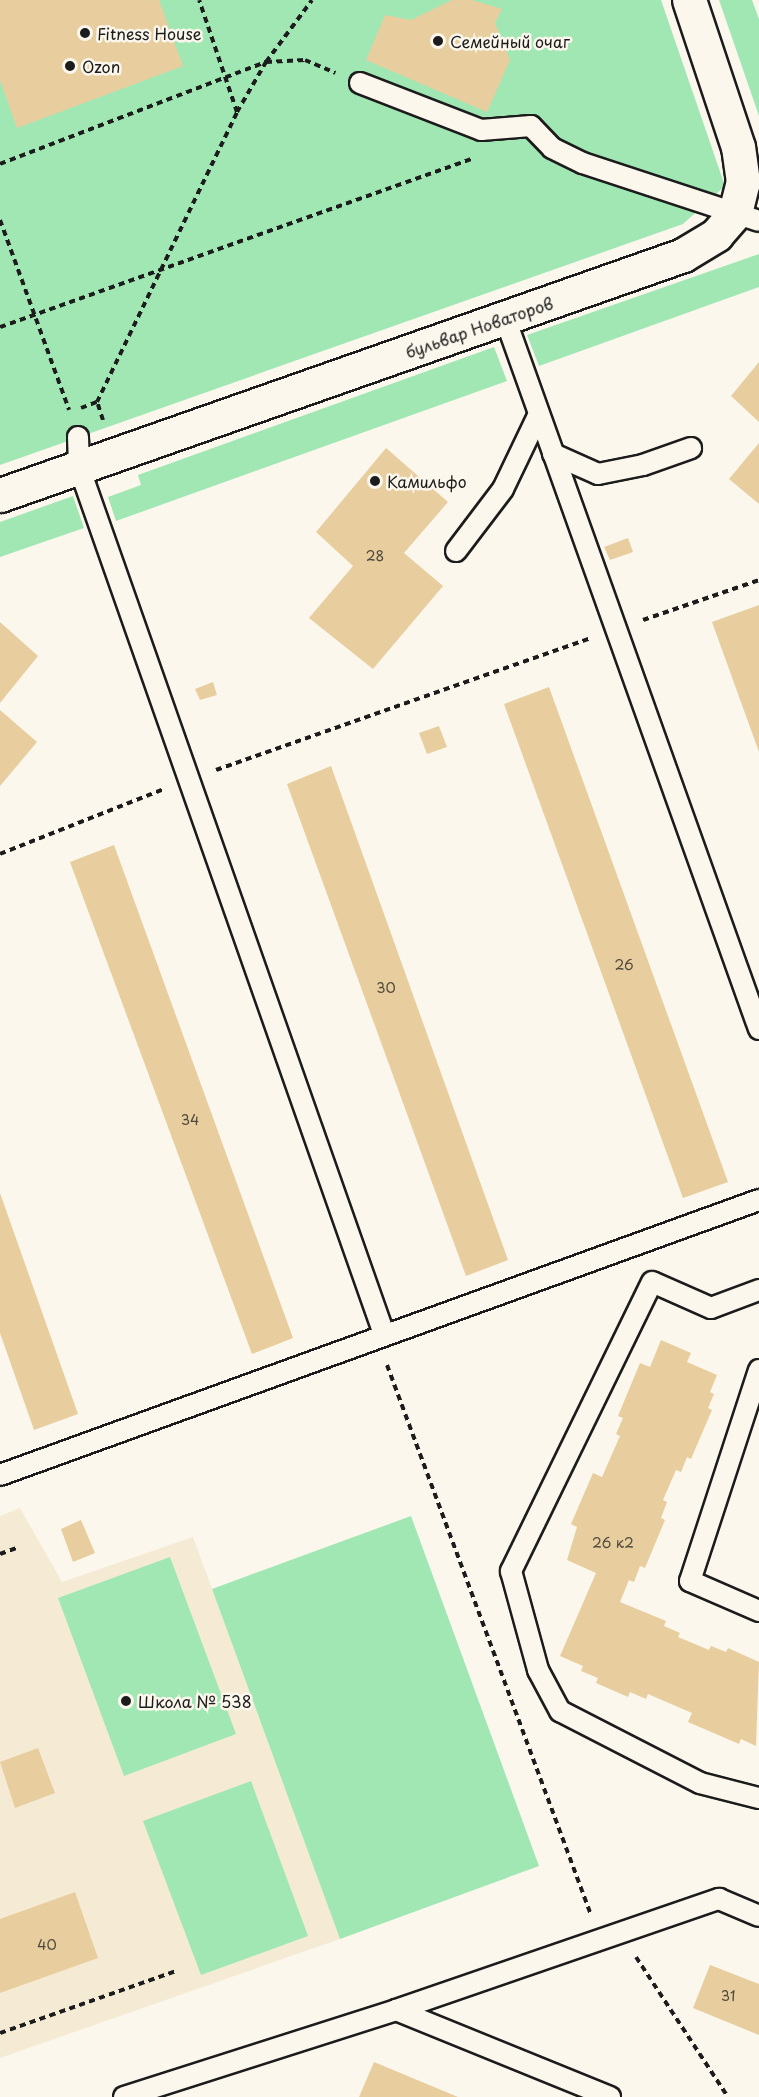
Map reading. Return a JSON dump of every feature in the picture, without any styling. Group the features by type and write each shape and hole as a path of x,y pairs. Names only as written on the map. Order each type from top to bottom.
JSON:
{"street":[{"name":"бульвар Новаторов","path":"0,495 79,452 505,318 684,255 747,217 738,147 689,0"}],"lane":[{"path":"360,84 481,130 531,126 552,148 583,163 747,217"},
{"path":"505,318 759,1029"},
{"path":"456,551 503,489 539,414"},
{"path":"553,454 598,474 643,465 691,448"},
{"path":"79,452 189,779 384,1334"},
{"path":"0,1475 759,1200"},
{"path":"759,1290 711,1308 652,1282 511,1571 538,1670 560,1711 700,1784 759,1798"},
{"path":"759,1370 690,1581 759,1611"},
{"path":"124,2097 396,2010 719,1899 759,1916"},
{"path":"396,2010 610,2097"}],"path":[{"path":"199,0 237,112"},
{"path":"105,429 97,402 237,112 266,62 312,0"},
{"path":"0,164 266,62 305,60 360,84"},
{"path":"0,327 486,154"},
{"path":"0,220 35,315 79,452"},
{"path":"76,410 97,402"},
{"path":"0,854 189,779 759,580"},
{"path":"384,1334 387,1374 601,1941"},
{"path":"0,1554 19,1547"},
{"path":"621,1934 728,2097"},
{"path":"0,2033 176,1971"}],"shaded area":[{"name":"Школа № 538","path":"20,1508 62,1582 193,1537 340,1939 0,2058 0,1516"}],"green space":[{"path":"0,0 661,0 725,186 683,224 0,465"},
{"path":"719,0 752,0 759,19 759,116"},
{"path":"759,254 759,287 539,366 527,335"},
{"path":"494,347 507,381 116,521 108,497 141,485 138,475"},
{"path":"73,496 84,528 0,557 0,522"},
{"path":"411,1516 539,1866 340,1939 212,1589"},
{"path":"170,1557 236,1734 124,1776 58,1598"},
{"path":"251,1781 308,1936 201,1975 143,1821"}],"building":[{"name":"Fitness House","path":"0,0 159,0 183,66 17,128 0,80"},
{"name":"Семейный очаг","path":"452,0 472,0 502,9 495,23 510,60 487,112 366,60 385,15 411,20"},
{"path":"759,362 759,422 731,396"},
{"path":"759,443 759,504 729,479"},
{"path":"386,448 448,502 404,553 443,586 373,669 309,618 353,566 316,532"},
{"path":"628,538 633,552 610,560 604,547"},
{"path":"759,605 759,752 712,622"},
{"path":"0,622 38,656 0,703"},
{"path":"213,682 217,695 200,700 195,689"},
{"path":"549,687 728,1182 683,1198 504,704"},
{"path":"0,710 37,742 0,786"},
{"path":"439,726 447,747 427,754 419,733"},
{"path":"331,766 508,1260 466,1276 287,784"},
{"path":"114,845 293,1338 252,1354 70,862"},
{"path":"0,1193 78,1414 34,1430 0,1333"},
{"path":"661,1340 691,1353 687,1362 717,1375 710,1392 714,1394 708,1408 712,1410 691,1459 687,1457 681,1472 676,1470 663,1500 667,1502 661,1518 665,1520 645,1568 640,1566 634,1582 629,1580 620,1602 666,1621 664,1626 680,1633 678,1637 709,1650 711,1646 726,1652 728,1648 759,1662 756,1746 741,1739 739,1744 688,1722 692,1713 648,1694 646,1699 630,1692 628,1697 596,1683 598,1678 581,1671 583,1666 560,1656 596,1573 567,1560 577,1527 571,1524 593,1473 602,1477 620,1436 616,1434 623,1418 618,1416 640,1363 650,1367"},
{"path":"81,1520 95,1553 73,1562 61,1529"},
{"path":"38,1748 55,1793 15,1808 0,1762"},
{"path":"75,1892 98,1958 0,1993 0,1919"},
{"path":"710,1965 759,1984 759,2035 693,2008"},
{"path":"374,2062 458,2097 359,2097"}],"place":[{"name":"Fitness House","path":"85,33"},
{"name":"Семейный очаг","path":"438,41"},
{"name":"Ozon","path":"70,66"},
{"name":"Камильфо","path":"375,481"},
{"name":"Школа № 538","path":"126,1701"}]}
